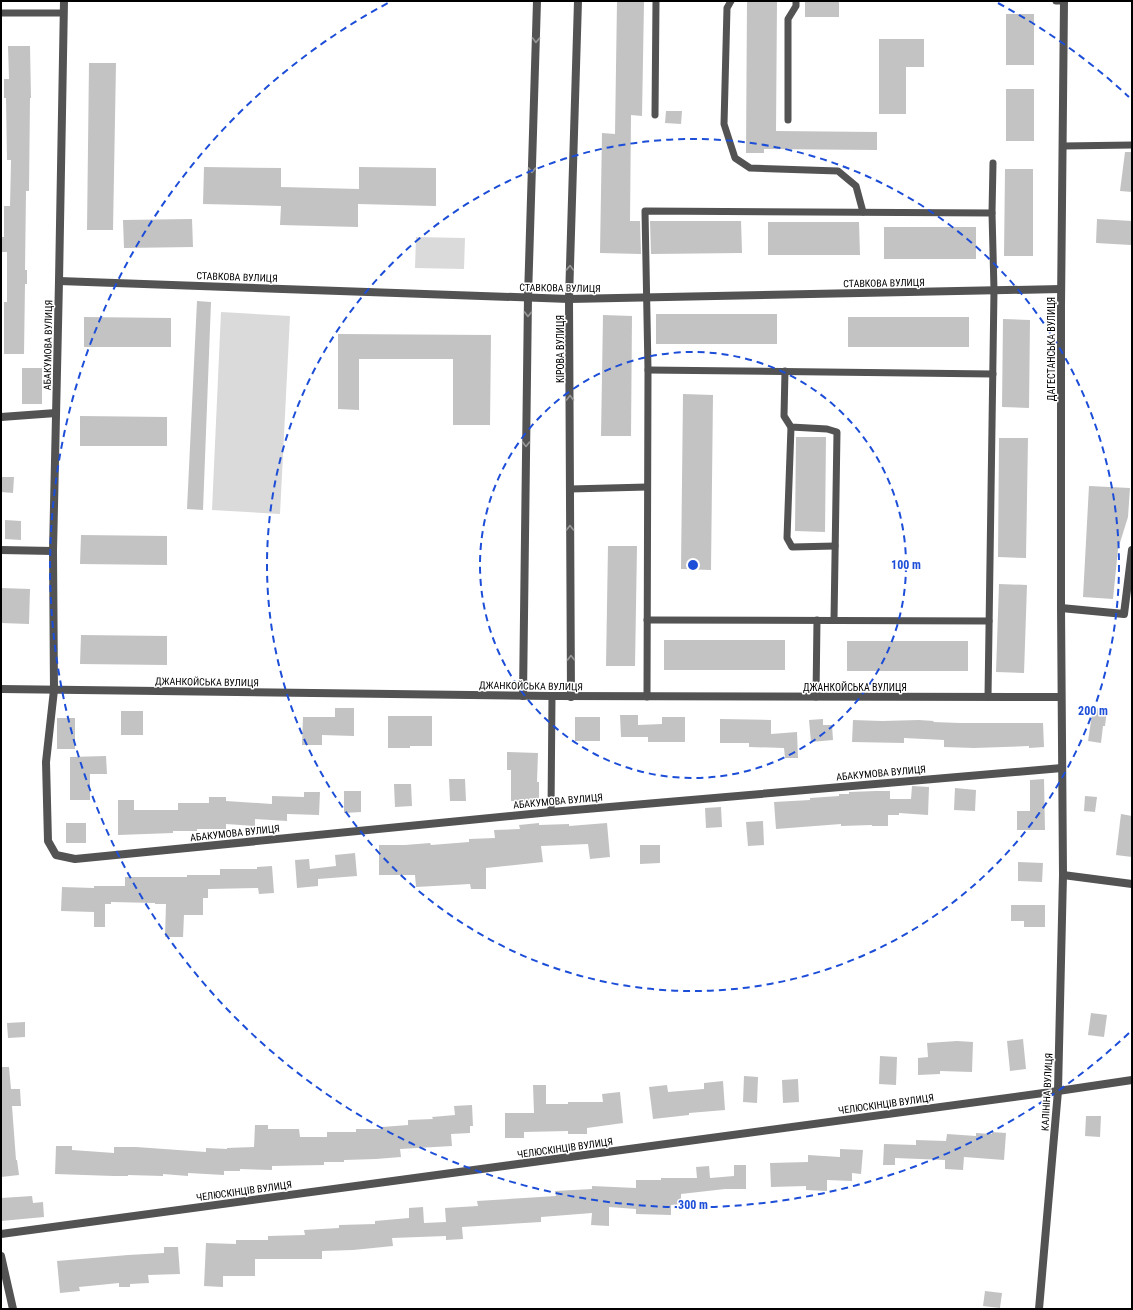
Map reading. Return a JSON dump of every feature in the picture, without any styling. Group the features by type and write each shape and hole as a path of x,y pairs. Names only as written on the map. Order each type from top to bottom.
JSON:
{"street":[{"name":"АБАКУМОВА ВУЛИЦЯ","path":"64,1 53,551 54,690 46,762 48,841 56,856 75,859 551,812 1062,768"},
{"path":"522,696 528,297 537,1"},
{"name":"КІРОВА ВУЛИЦЯ","path":"571,696 569,299 578,1"},
{"name":"ДАГЕСТАНСЬКА ВУЛИЦЯ","path":"1062,768 1061,289 1064,1"},
{"name":"СТАВКОВА ВУЛИЦЯ","path":"59,281 569,299 1061,289"},
{"path":"1,417 56,413"},
{"path":"1,550 53,551"},
{"path":"1061,608 1124,614 1132,550"},
{"name":"ДЖАНКОЙСЬКА ВУЛИЦЯ","path":"1,689 522,696 1061,698"},
{"name":"КАЛІНІНА ВУЛИЦЯ","path":"1039,1309 1058,1091 1063,875 1062,768"},
{"path":"1063,875 1132,884"},
{"name":"ЧЕЛЮСКІНЦІВ ВУЛИЦЯ","path":"1,1234 1132,1080"},
{"path":"1,1256 13,1309"}],"lane":[{"path":"655,115 656,1"},
{"path":"731,1 727,8 724,124 735,158 750,168 838,171 856,186 862,212"},
{"path":"788,120 788,19 796,6 796,1"},
{"path":"1056,1 1064,1"},
{"path":"1,13 63,13"},
{"path":"1063,146 1132,145"},
{"path":"988,697 994,290 992,213 993,163"},
{"path":"647,697 648,370 645,211 992,213"},
{"path":"648,370 993,374"},
{"path":"785,372 784,416 791,427 787,538 792,547 835,546"},
{"path":"791,427 827,429 837,432 834,620"},
{"path":"570,489 647,487"},
{"path":"647,620 989,621"},
{"path":"816,697 817,620"},
{"path":"551,812 552,696"}],"shaded area":[{"path":"416,237 465,238 464,269 415,268"},
{"path":"221,312 290,316 280,514 212,510"}],"building":[{"path":"617,1 644,2 642,116 631,115 630,221 640,221 641,254 600,253 602,133 615,134"},
{"path":"747,1 777,1 776,131 877,132 877,150 764,149 764,153 746,153"},
{"path":"805,1 839,1 839,17 805,17"},
{"path":"1006,14 1034,14 1034,65 1006,65"},
{"path":"879,39 924,39 924,67 906,67 906,114 879,114"},
{"path":"8,46 30,46 31,98 29,191 26,191 25,270 27,270 27,284 25,284 24,354 4,354 4,302 7,302 7,252 1,252 1,237 4,237 4,206 10,206 11,160 7,160 6,98 4,98 4,79 9,79"},
{"path":"89,63 116,63 113,230 87,230"},
{"path":"1006,89 1034,89 1034,141 1006,141"},
{"path":"666,111 682,111 681,124 665,123"},
{"path":"1125,152 1132,152 1132,192 1120,191"},
{"path":"204,167 281,168 281,187 359,189 359,167 436,168 436,206 358,204 358,227 280,225 281,206 203,204"},
{"path":"1005,169 1033,169 1033,256 1004,256"},
{"path":"192,219 193,247 124,248 123,220"},
{"path":"1097,219 1132,221 1131,245 1096,243"},
{"path":"650,221 741,221 742,253 651,254"},
{"path":"768,222 859,222 860,255 768,255"},
{"path":"884,227 976,227 976,259 884,259"},
{"path":"197,301 211,302 203,510 187,509"},
{"path":"656,314 777,314 777,344 656,344"},
{"path":"603,315 632,316 631,436 601,436"},
{"path":"84,317 171,318 171,347 84,347"},
{"path":"848,317 969,317 969,347 848,347"},
{"path":"1003,319 1030,320 1029,408 1002,407"},
{"path":"338,334 491,335 490,425 453,425 453,359 359,359 359,410 338,409"},
{"path":"22,368 42,368 42,404 22,404"},
{"path":"683,394 713,395 711,570 681,569"},
{"path":"80,416 167,417 167,446 80,446"},
{"path":"796,437 826,437 825,532 795,531"},
{"path":"999,438 1028,438 1026,558 998,557"},
{"path":"1,477 14,477 13,493 1,492"},
{"path":"1089,486 1130,488 1128,517 1118,549 1113,599 1083,597"},
{"path":"5,520 21,521 21,540 5,539"},
{"path":"81,535 167,536 167,565 80,564"},
{"path":"608,546 637,546 635,666 606,666"},
{"path":"999,584 1027,585 1024,673 996,672"},
{"path":"1,588 30,589 29,624 1,623"},
{"path":"81,635 167,636 167,665 80,664"},
{"path":"664,640 785,640 785,670 664,670"},
{"path":"847,641 968,641 968,671 847,671"},
{"path":"335,708 354,708 354,736 322,735 322,745 302,745 303,717 335,717"},
{"path":"1093,708 1107,710 1101,743 1088,741"},
{"path":"121,711 143,711 143,735 121,735"},
{"path":"620,715 638,715 638,725 662,724 662,717 685,717 685,742 648,742 648,737 621,737"},
{"path":"388,716 432,716 432,746 388,748"},
{"path":"575,717 600,717 600,741 575,741"},
{"path":"57,718 75,718 75,749 57,749"},
{"path":"720,719 771,720 771,734 797,732 798,758 785,758 784,748 749,747 749,743 720,743"},
{"path":"823,719 823,725 832,725 833,740 811,742 809,720"},
{"path":"853,720 919,720 960,723 1043,723 1044,747 944,747 944,740 904,738 904,743 852,742"},
{"path":"507,752 538,753 537,782 539,782 539,801 511,801 511,770 507,770"},
{"path":"106,756 107,774 90,774 90,800 70,800 70,757"},
{"path":"449,779 465,779 466,801 450,801"},
{"path":"1044,779 1045,830 1017,830 1017,811 1030,811 1030,780"},
{"path":"394,784 411,784 412,806 395,807"},
{"path":"912,786 929,787 928,815 899,813 899,815 888,815 888,826 841,826 841,824 776,829 774,802 810,800 810,798 849,794 849,792 876,791 890,791 890,799 911,799"},
{"path":"955,788 976,790 975,811 954,810"},
{"path":"344,791 361,791 361,812 344,813"},
{"path":"304,792 320,792 319,815 287,814 287,821 255,819 255,826 226,824 226,829 197,829 197,831 173,831 173,833 118,835 118,800 134,800 134,810 178,810 178,803 209,803 209,797 226,797 226,801 272,804 272,796 304,797"},
{"path":"1085,796 1097,797 1095,812 1084,811"},
{"path":"721,807 722,827 706,828 705,808"},
{"path":"1121,814 1132,816 1132,857 1116,855"},
{"path":"763,821 764,845 748,846 746,822"},
{"path":"66,823 86,823 86,843 66,843"},
{"path":"539,823 539,825 569,824 569,826 607,823 610,857 590,859 588,844 541,846 543,862 486,868 486,889 471,889 470,884 416,887 415,875 379,875 379,845 430,843 431,845 469,842 469,839 495,838 494,830 520,829 519,825"},
{"path":"640,845 660,845 660,863 640,864"},
{"path":"355,853 357,876 318,879 318,886 297,888 295,860 309,859 310,869 336,866 335,855"},
{"path":"1018,862 1043,863 1042,882 1018,881"},
{"path":"272,866 274,893 259,894 258,888 208,889 208,898 203,898 203,915 184,915 183,937 165,937 166,904 111,902 111,904 105,904 105,927 94,927 94,912 61,911 62,887 94,888 94,886 125,886 125,877 187,877 187,875 220,875 220,869 257,869 257,867"},
{"path":"1011,905 1045,905 1045,927 1024,927 1024,921 1011,921"},
{"path":"1091,1013 1107,1015 1104,1037 1088,1035"},
{"path":"25,1022 25,1037 8,1038 7,1023"},
{"path":"1023,1039 1026,1069 1010,1071 1007,1041"},
{"path":"957,1041 973,1042 972,1072 940,1071 940,1074 918,1075 918,1058 928,1057 927,1043"},
{"path":"880,1056 897,1057 896,1085 879,1084"},
{"path":"1,1067 9,1067 11,1089 20,1089 21,1106 12,1106 16,1160 19,1175 1,1177"},
{"path":"744,1076 758,1077 757,1103 743,1102"},
{"path":"798,1079 799,1102 783,1103 782,1080"},
{"path":"723,1081 725,1110 689,1113 689,1115 653,1119 649,1087 667,1085 668,1092 704,1089 704,1083"},
{"path":"533,1085 546,1085 546,1104 568,1104 568,1102 603,1102 602,1094 620,1092 623,1123 587,1128 587,1134 568,1134 568,1131 524,1132 524,1138 505,1138 505,1113 534,1113"},
{"path":"472,1105 473,1126 470,1126 470,1133 451,1134 452,1146 400,1149 401,1157 344,1160 344,1162 324,1162 324,1165 272,1166 272,1170 240,1169 240,1171 224,1171 224,1175 188,1173 188,1176 163,1174 163,1176 114,1176 55,1174 56,1146 72,1146 72,1150 114,1153 114,1147 206,1152 206,1148 227,1149 254,1147 255,1125 268,1125 268,1129 299,1129 300,1137 327,1137 327,1132 356,1132 356,1129 382,1129 382,1127 408,1125 408,1120 433,1119 432,1117 455,1115 454,1106"},
{"path":"1086,1116 1101,1116 1100,1137 1085,1136"},
{"path":"992,1132 1006,1133 1004,1160 964,1157 963,1170 945,1169 945,1160 895,1158 895,1165 883,1165 884,1144 916,1145 916,1140 946,1141 947,1134 976,1136 976,1133 992,1134"},
{"path":"840,1149 863,1150 861,1174 852,1173 852,1181 827,1180 827,1191 806,1190 806,1186 771,1187 770,1163 808,1162 808,1155 840,1157"},
{"path":"734,1165 746,1165 746,1189 725,1189 681,1194 681,1204 671,1205 671,1215 636,1214 636,1209 609,1207 609,1226 591,1225 592,1213 541,1217 541,1222 462,1227 463,1239 446,1240 446,1236 392,1238 393,1246 322,1251 322,1259 255,1259 255,1276 223,1276 223,1287 204,1286 206,1243 236,1244 236,1240 268,1240 268,1236 305,1235 304,1230 339,1228 339,1225 375,1224 375,1221 409,1218 409,1208 423,1207 424,1223 446,1222 445,1208 478,1206 477,1201 556,1196 555,1191 592,1189 592,1186 636,1188 636,1180 697,1178 696,1167 709,1166 710,1178 734,1176"},
{"path":"32,1196 33,1203 43,1202 44,1217 1,1221 1,1198"},
{"path":"164,1247 178,1247 180,1274 148,1275 149,1283 130,1284 130,1287 119,1287 119,1283 79,1287 80,1291 60,1293 57,1261 164,1253"},
{"path":"985,1291 1002,1293 1000,1308 983,1306"}]}
